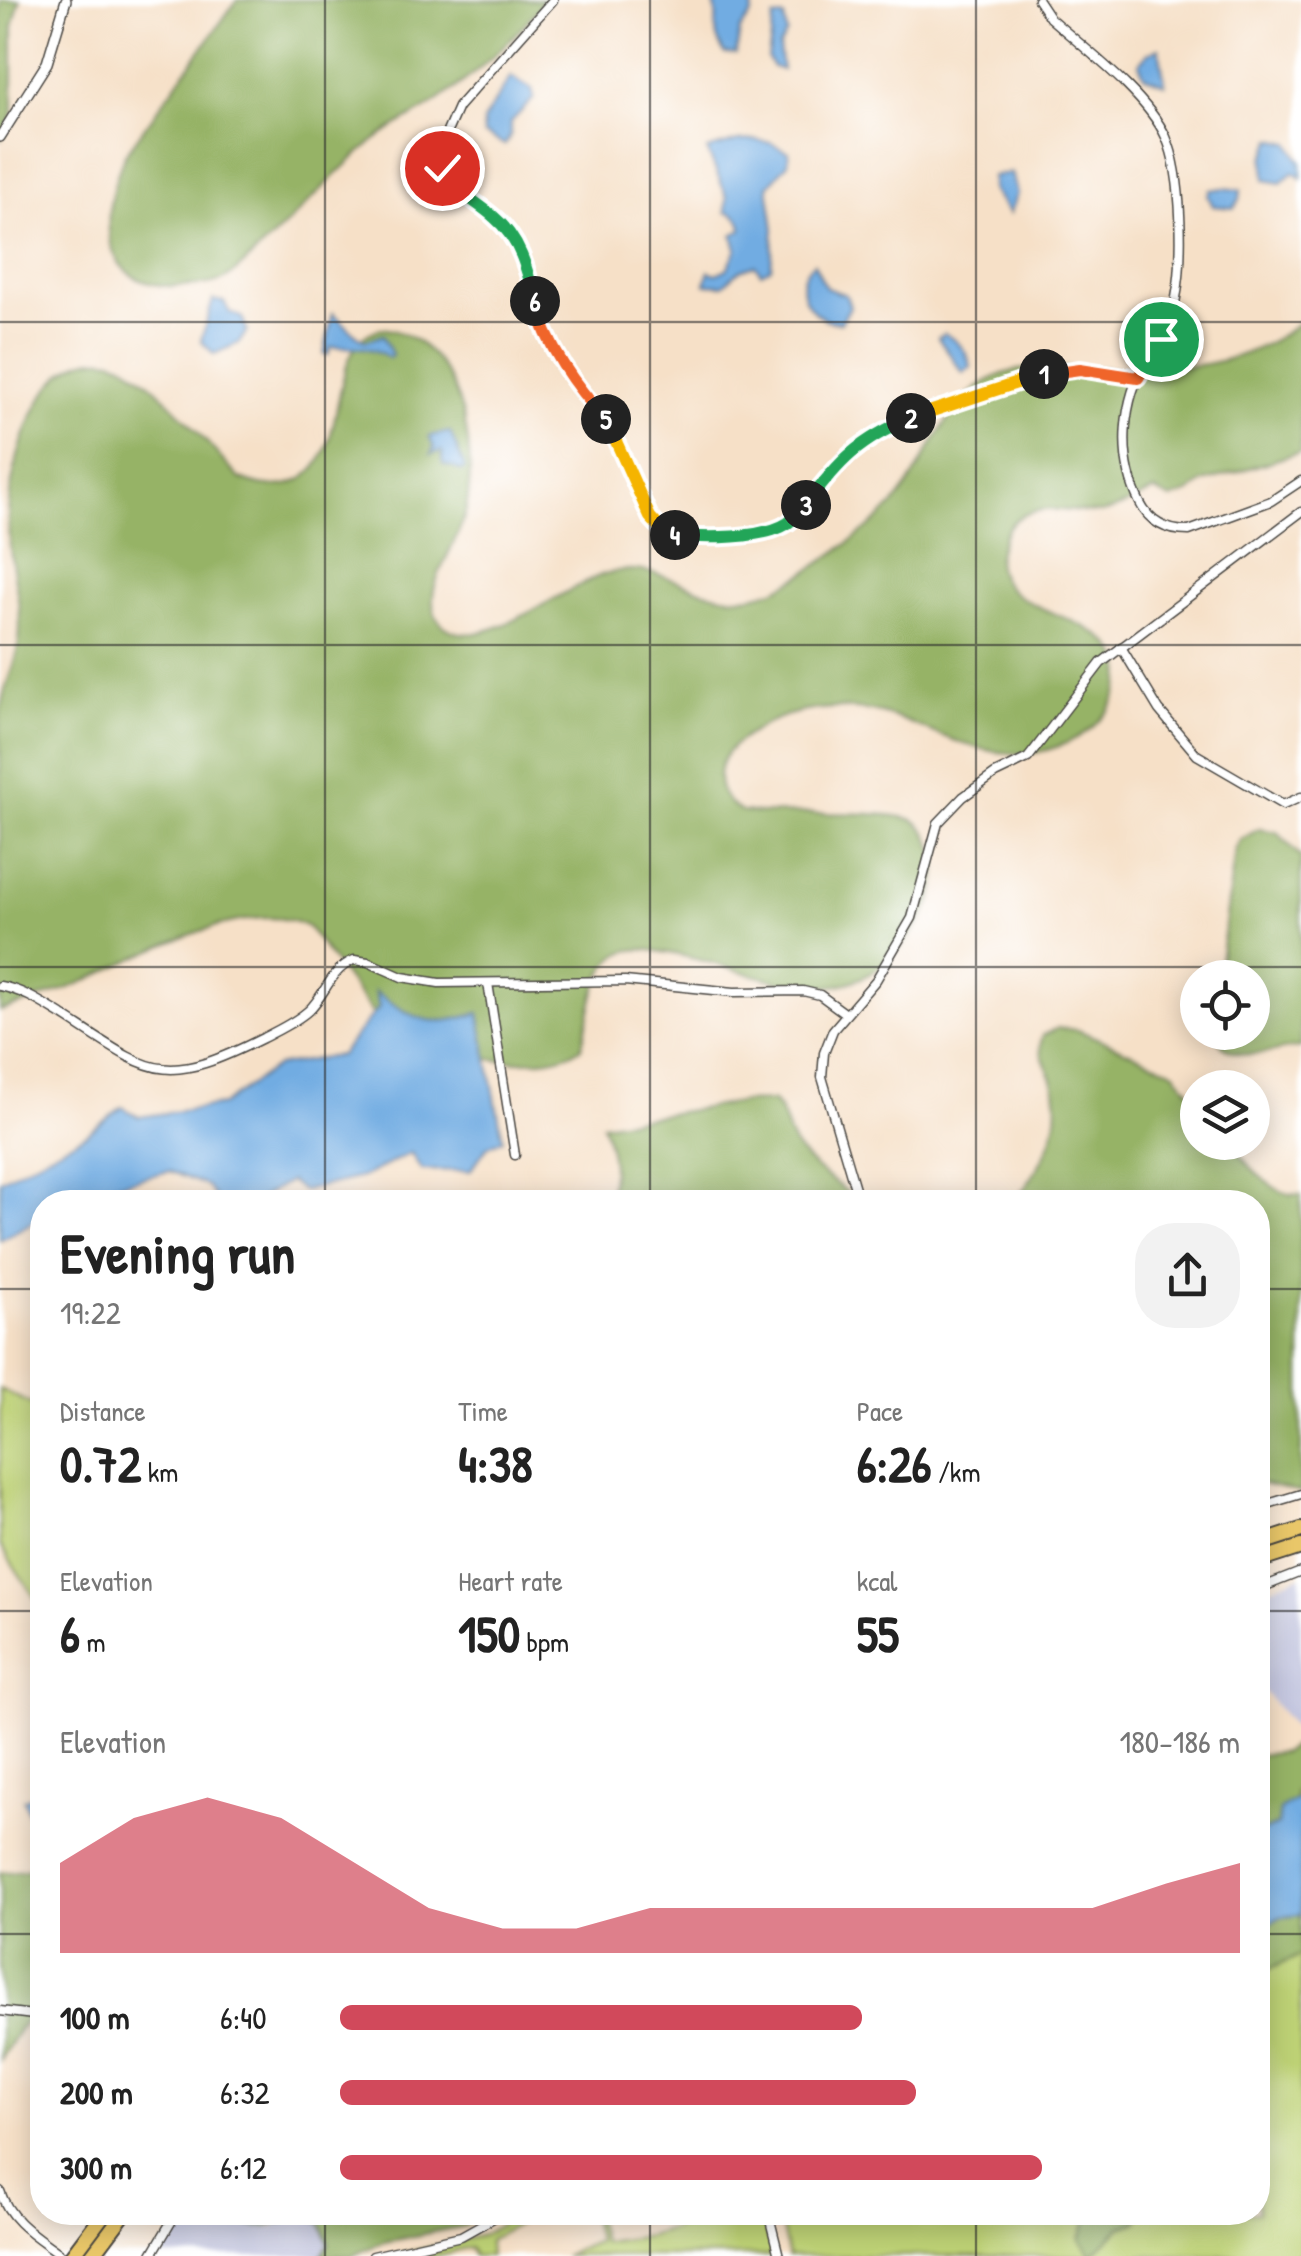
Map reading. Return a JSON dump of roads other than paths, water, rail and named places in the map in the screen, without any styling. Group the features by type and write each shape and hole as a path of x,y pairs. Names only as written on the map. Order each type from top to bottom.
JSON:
{"highway":[{"path":"1270,1540 1301,1530"},
{"path":"1270,1557 1301,1547"},
{"path":"72,2256 95,2225"},
{"path":"92,2256 115,2225"}],"street":[{"path":"0,137 48,63 66,0"},
{"path":"553,0 458,108 442,141 442,168 454,187 497,219 518,244 539,317 577,390 607,420 650,517 661,529 699,538 777,528 804,508 850,452 866,439 909,419 1040,374 1080,369 1138,378"},
{"path":"1038,0 1050,18 1149,111 1172,154 1179,237 1175,304 1161,339 1138,378 1124,430 1127,465 1135,493 1154,522 1176,531 1204,527 1271,501 1301,481"},
{"path":"855,1190 822,1077 824,1053 833,1030 876,980 912,918 938,823 962,796 994,774 1028,758 1101,662 1301,512"},
{"path":"1121,646 1160,710 1206,763 1283,805 1301,797"},
{"path":"0,986 40,1002 139,1062 173,1071 223,1057 294,1021 310,1009 334,974 354,960 414,980 625,981 734,992 803,991 820,995 846,1014"},
{"path":"488,982 515,1156"},
{"path":"1270,1503 1301,1494"},
{"path":"1270,1584 1301,1572"},
{"path":"0,2011 30,2015"},
{"path":"0,2192 22,2227 63,2256"},
{"path":"150,2256 169,2225"},
{"path":"373,2256 461,2236 481,2225"},
{"path":"772,2225 780,2256"}],"water":[{"path":"713,0 754,0 752,14 740,30 736,54 725,54 720,45"},
{"path":"784,17 787,33 779,47 782,70 773,67 768,59 774,18"},
{"path":"1159,48 1165,84 1144,76 1139,63"},
{"path":"511,76 532,89 534,98 511,122 511,135 505,145 484,134 483,121"},
{"path":"1273,139 1290,143 1301,162 1301,178 1293,172 1281,183 1265,180 1264,158"},
{"path":"755,140 789,152 788,163 768,186 774,229 771,268 761,273 755,265 740,270 723,285 705,284 709,271 716,274 727,269 737,249 733,235 742,229 737,217 726,212 727,197 707,150"},
{"path":"1011,173 1017,194 1009,214 992,190 992,176"},
{"path":"1210,190 1241,190 1234,208 1213,206 1208,196"},
{"path":"814,263 826,288 846,295 850,307 841,322 820,317 806,301 803,281"},
{"path":"213,300 224,302 230,313 242,317 247,331 239,343 214,354 201,341"},
{"path":"333,313 366,341 383,335 392,355 389,358 368,349 346,347 331,347 328,355 324,354"},
{"path":"944,333 967,356 971,367 963,373 938,338"},
{"path":"450,432 465,468 462,471 443,464 442,451 431,454 434,448 429,436"},
{"path":"375,992 424,1019 447,1020 479,1013 503,1139 487,1147 470,1171 421,1170 411,1153 362,1177 306,1190 290,1181 274,1190 210,1190 169,1171 94,1190 30,1190 30,1224 0,1240 0,1180 87,1134 122,1107 139,1117 222,1105 277,1066 340,1055 379,1007"},
{"path":"30,1797 30,1818 24,1799"},
{"path":"1296,1799 1301,1801 1301,1915 1280,1917 1270,1923 1270,1828 1278,1825 1280,1809"}]}
